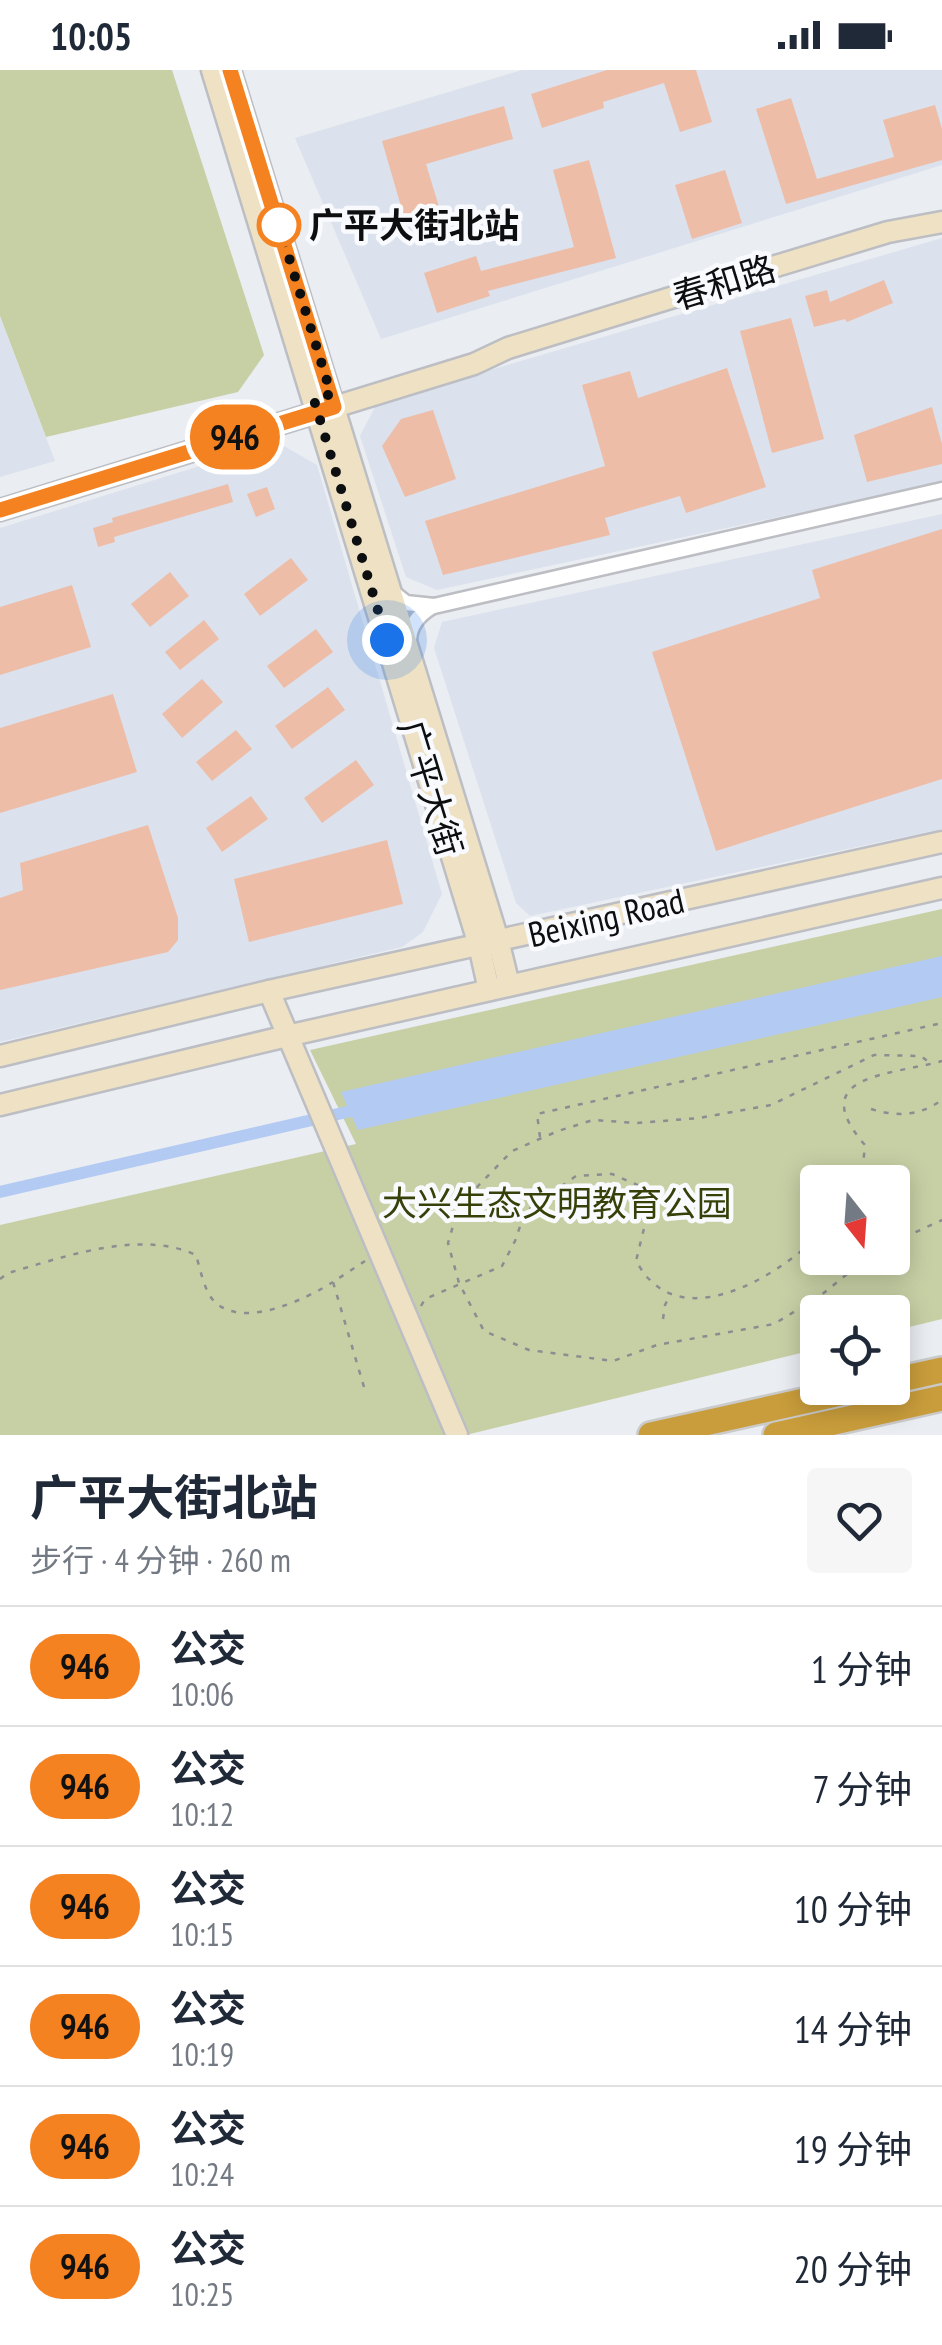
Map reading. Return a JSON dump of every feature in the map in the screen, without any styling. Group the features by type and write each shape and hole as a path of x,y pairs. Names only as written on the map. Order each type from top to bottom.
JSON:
{"highway":[{"path":"910,1377 942,1370"},
{"path":"776,1435 942,1398"},
{"path":"651,1435 800,1402"}],"street":[{"name":"广平大街","path":"212,70 392,592 499,988"},
{"name":"广平大街","path":"230,70 324,403 488,942"},
{"path":"888,232 920,215 942,209"},
{"name":"春和路","path":"324,403 469,352 508,348 888,232 942,222"},
{"path":"0,496 324,403"},
{"path":"0,510 324,403"},
{"path":"408,647 414,624 421,613 434,606 942,490"},
{"path":"392,592 406,604 434,606"},
{"name":"Beixing Road","path":"0,1056 269,991 942,842"},
{"name":"Beixing Road","path":"0,1105 291,1045 499,988 942,888"},
{"path":"269,991 457,1435"}],"path":[{"path":"540,1139 537,1114 942,1023"},
{"path":"846,1275 774,1324 658,1345 613,1361 529,1350 484,1331 459,1283 448,1244 453,1226 478,1186 512,1151 540,1139 592,1120 637,1123 699,1118 771,1105 874,1056 922,1056 932,1064"},
{"path":"863,1165 865,1144 847,1124 844,1100 852,1084 874,1075 941,1063"},
{"path":"871,1109 897,1115 925,1112 942,1100"},
{"path":"410,1324 425,1299 502,1266 516,1241 525,1212 576,1176 612,1174 642,1187 648,1212 636,1261 651,1282 671,1293 705,1299 765,1279 800,1254"},
{"path":"910,1235 942,1220"},
{"path":"0,1280 8,1272 103,1246 178,1247 196,1255 211,1299 230,1312 263,1311 302,1302 379,1252"},
{"path":"334,1282 364,1387"},
{"path":"664,1319 671,1293"}],"shaded area":[{"path":"522,70 942,70 942,165 381,339 295,138"},
{"path":"942,238 942,482 437,590 406,577 360,436 377,403"},
{"path":"0,317 55,461 0,477"},
{"path":"277,442 317,465 442,894 423,932 402,947 0,1042 0,528"},
{"path":"942,514 942,829 530,916 516,903 434,648 442,622"}],"green space":[{"path":"0,70 172,70 264,355 238,392 46,437 0,316"},
{"name":"大兴生态文明教育公园","path":"942,909 942,1319 910,1327 910,1295 800,1295 800,1353 466,1435 0,1435 0,1225 356,1144 310,1050"}],"water":[{"path":"942,956 942,997 358,1130 341,1092"}],"building":[{"path":"607,70 696,70 712,122 680,132 664,83 603,102 604,108 542,128 531,94"},
{"path":"791,98 817,179 894,157 883,120 935,105 942,129 942,160 786,204 756,109"},
{"path":"504,106 513,139 426,164 440,210 405,220 382,141"},
{"path":"589,160 616,258 488,291 490,296 437,313 424,273 476,256 481,271 574,247 553,170"},
{"path":"725,170 742,223 692,239 675,185"},
{"path":"884,280 893,303 847,322 845,319 814,327 805,296 827,290 830,302"},
{"path":"791,318 824,439 772,453 740,331"},
{"path":"727,368 766,487 686,513 680,496 605,518 610,535 443,575 425,521 605,466 582,385 630,371 638,398"},
{"path":"932,407 942,444 942,464 867,482 854,435"},
{"path":"433,410 456,479 405,497 382,446 401,419"},
{"path":"228,484 233,502 114,537 115,542 98,547 93,528 113,522 112,518"},
{"path":"267,487 275,509 256,517 247,494"},
{"path":"942,529 942,779 716,851 652,652 820,598 812,570"},
{"path":"291,558 308,580 260,616 244,594"},
{"path":"170,572 189,596 150,627 131,604"},
{"path":"72,585 91,647 0,675 0,607"},
{"path":"204,620 219,639 180,670 165,652"},
{"path":"316,629 333,652 284,688 267,666"},
{"path":"202,679 223,702 182,738 162,714"},
{"path":"328,687 345,710 292,749 275,726"},
{"path":"113,694 137,772 0,813 0,728"},
{"path":"236,730 252,749 212,781 196,762"},
{"path":"356,760 374,785 322,823 304,798"},
{"path":"251,796 268,819 222,852 206,828"},
{"path":"148,825 178,918 178,940 168,952 0,990 0,898 23,890 20,863"},
{"path":"387,840 403,904 249,942 234,879"}],"waterway":[{"path":"0,1192 364,1108"}],"bus line":[{"name":"946","path":"0,510 334,407 230,70"}],"place":[{"name":"广平大街北站","path":"279,225"}],"route":[{"path":"279,225 331,394 314,400 387,640"}]}
